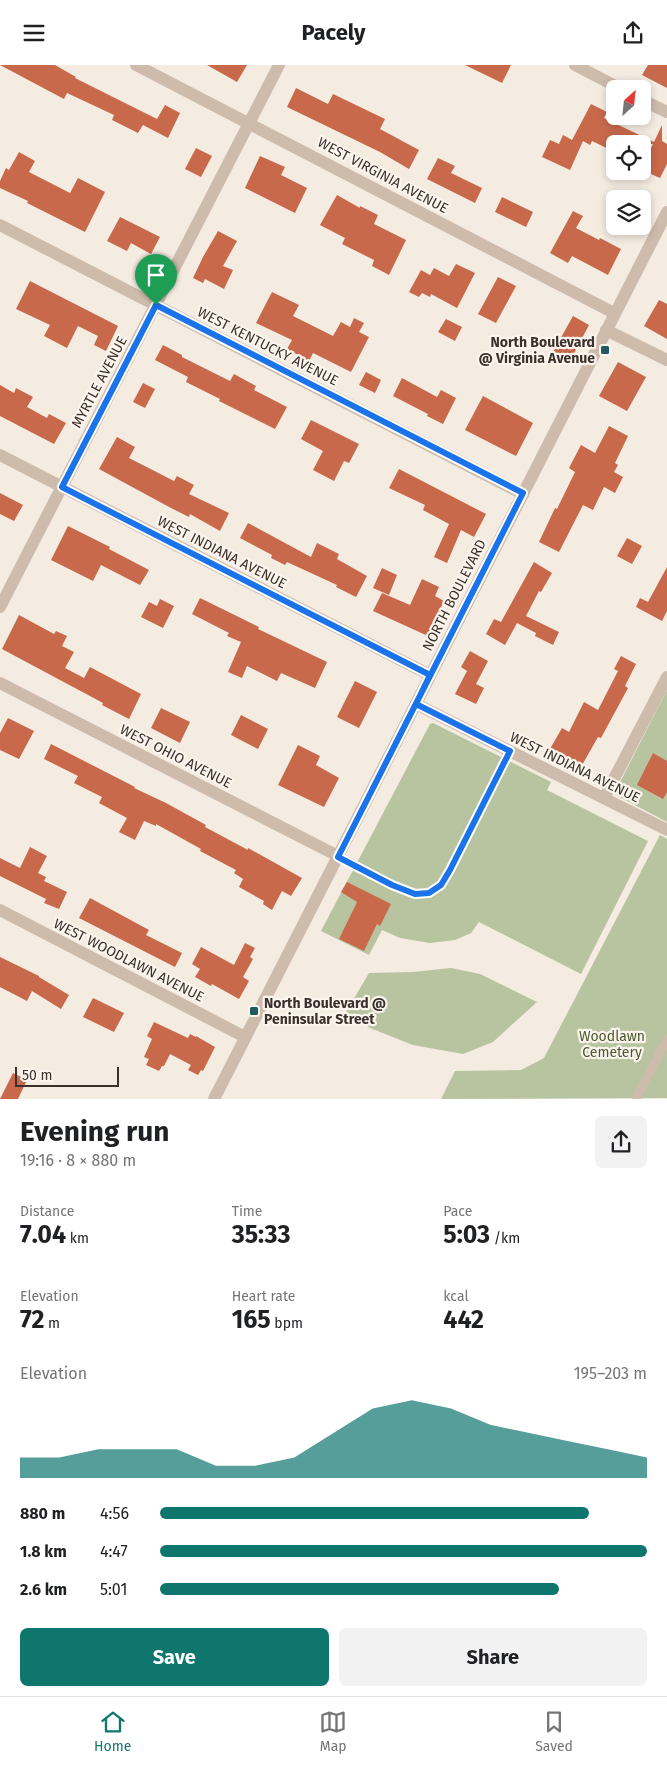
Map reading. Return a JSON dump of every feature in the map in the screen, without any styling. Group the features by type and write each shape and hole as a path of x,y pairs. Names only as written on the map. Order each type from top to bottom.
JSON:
{"street":[{"name":"WEST VIRGINIA AVENUE","path":"136,65 614,313"},
{"name":"MYRTLE AVENUE","path":"0,607 279,65"},
{"path":"575,65 606,81"},
{"path":"651,104 667,112"},
{"name":"NORTH BOULEVARD","path":"214,1099 667,212"},
{"name":"WEST KENTUCKY AVENUE","path":"0,225 523,493"},
{"path":"606,330 667,360"},
{"name":"WEST INDIANA AVENUE","path":"0,455 430,675"},
{"path":"604,798 667,677"},
{"name":"WEST OHIO AVENUE","path":"0,683 338,857"},
{"name":"WEST INDIANA AVENUE","path":"416,704 667,830"},
{"name":"WEST WOODLAWN AVENUE","path":"0,910 245,1037"}],"lane":[{"path":"338,857 392,885 415,894 429,893 441,885 450,870 510,751"},
{"path":"636,1099 667,1039"}],"green space":[{"path":"667,690 667,822 614,794"},
{"path":"433,723 551,782 547,790 648,841 581,974 479,922 471,933 455,940 430,943 400,938 382,930 369,955 321,931 430,724"},
{"name":"Woodlawn Cemetery","path":"660,835 667,839 667,1098 441,1099 455,1071 521,1070 544,1058"},
{"path":"451,968 480,974 537,1002 493,1042 463,1054 413,1045 370,1028 346,1012 369,973 413,972"}],"building":[{"path":"0,65 55,65 75,78 157,119 165,105 180,113 168,138 143,125 138,133 112,120 114,115 67,93 64,99"},
{"path":"207,65 247,65 237,82"},
{"path":"465,65 511,65 502,83"},
{"path":"648,65 667,65 667,88 642,75"},
{"path":"296,88 328,104 333,94 385,119 380,129 419,150 409,169 380,152 287,107"},
{"path":"591,104 606,112 604,118 606,119 606,125 619,125 639,135 606,135 606,148 592,141 590,145 583,141 570,170 542,157 550,140 559,144 563,135 572,140"},
{"path":"662,125 662,141 667,144 667,164 660,178 651,174 651,148 653,144 651,144 651,141 654,142"},
{"path":"196,148 212,156 201,177 185,169"},
{"path":"19,152 35,161 29,172 70,193 78,178 105,192 85,232 0,188 0,181 6,168 9,170"},
{"path":"260,156 285,167 281,175 307,188 295,213 245,188"},
{"path":"438,158 455,166 451,173 482,188 475,203 427,179"},
{"path":"337,195 360,208 360,206 378,215 374,224 406,240 389,275 372,266 374,260 342,244 345,238 320,225"},
{"path":"502,197 533,212 526,227 495,212"},
{"path":"573,211 583,216 576,228 621,249 608,275 572,256 568,263 550,253"},
{"path":"120,217 160,237 151,254 131,243 127,251 107,241"},
{"path":"218,231 237,241 223,266 233,270 224,289 205,279 203,283 193,278"},
{"path":"456,264 475,273 457,308 431,294 430,297 422,293 419,297 409,292 421,270 430,275 434,268 449,276"},
{"path":"498,277 516,286 496,323 478,314"},
{"path":"30,281 118,326 106,351 94,345 98,336 78,326 67,348 44,336 50,325 16,309"},
{"path":"272,292 299,305 293,316 333,336 341,322 350,327 354,318 364,323 359,332 369,337 351,372 313,353 309,361 287,349 292,340 256,323"},
{"path":"659,300 667,304 667,339 644,326"},
{"path":"573,316 589,325 570,361 553,352"},
{"path":"446,319 462,327 455,341 438,332"},
{"path":"163,345 182,355 182,357 230,381 234,374 256,386 254,390 287,407 275,429 219,401 220,399 186,382 188,377 155,360"},
{"path":"618,362 646,377 627,411 599,396"},
{"path":"366,372 381,380 375,393 359,385"},
{"path":"402,378 437,397 441,390 456,398 443,424 393,396"},
{"path":"143,383 155,389 145,408 133,402"},
{"path":"0,385 14,393 16,388 33,397 27,407 47,418 49,414 66,423 54,444 0,416"},
{"path":"483,396 533,423 516,456 465,430"},
{"path":"311,420 359,444 349,463 344,461 334,481 313,470 323,451 301,439"},
{"path":"609,426 628,436 615,463 618,465 614,472 623,477 615,493 604,487 593,510 583,505 559,552 539,542 575,472 569,468 581,445 595,453"},
{"path":"117,437 135,447 129,458 174,481 177,476 194,485 189,494 229,513 220,531 190,514 189,517 171,508 99,469"},
{"path":"399,469 486,514 474,537 461,530 447,563 434,557 449,524 423,510 425,505 389,488"},
{"path":"0,493 23,505 14,521 0,514"},
{"path":"248,523 311,557 317,543 339,554 337,559 367,576 356,597 336,587 337,585 287,562 285,565 271,558 272,555 240,538"},
{"path":"68,526 110,547 109,549 149,570 140,585 101,565 93,581 51,560"},
{"path":"627,538 642,546 632,564 617,556"},
{"path":"534,562 552,573 541,592 539,591 526,616 559,632 553,645 535,636 536,633 517,623 505,645 486,634 494,619 501,622"},
{"path":"667,567 667,611 662,621 636,607 640,598 648,602"},
{"path":"382,568 397,575 389,595 373,588"},
{"path":"422,579 439,587 435,596 444,601 428,636 373,611 382,593 410,605"},
{"path":"200,598 259,627 258,629 327,662 315,688 281,673 277,681 247,666 242,678 228,672 241,642 227,636 229,633 192,614"},
{"path":"160,599 174,606 163,628 141,617 149,602 157,606"},
{"path":"19,615 54,634 56,631 67,636 62,646 74,652 65,668 84,678 90,667 141,694 129,719 2,649"},
{"path":"470,651 488,661 476,684 484,688 476,704 455,694 467,671 461,667"},
{"path":"621,656 636,664 625,686 628,688 601,738 598,737 581,767 550,749 562,728 569,732 584,702 598,710 618,671 614,669"},
{"path":"355,681 377,692 359,728 337,717"},
{"path":"161,708 190,722 180,743 151,728"},
{"path":"241,715 268,729 258,749 231,735"},
{"path":"8,718 34,731 19,759 0,750 0,733"},
{"path":"51,744 166,803 206,825 205,827 302,878 291,896 282,891 272,910 263,904 264,901 239,887 243,879 234,873 236,870 156,824 156,826 144,821 135,840 119,832 127,818 99,803 102,797 74,783 78,776 44,759"},
{"path":"298,745 320,756 316,765 339,778 324,807 278,785"},
{"path":"653,753 667,761 667,792 663,799 637,785"},
{"path":"30,847 47,856 38,873 46,877 44,881 67,892 59,909 44,903 46,899 0,876 0,858 20,868"},
{"path":"347,882 391,904 380,926 377,924 364,951 339,939 357,902 341,892"},
{"path":"90,898 149,930 146,935 182,953 175,967 79,918"},
{"path":"245,943 255,948 250,957 253,959 243,977 249,981 239,999 195,977 200,969 192,964 201,947 234,965"},
{"path":"0,957 39,976 69,995 61,1009 32,991 27,1001 0,987"},
{"path":"93,998 124,1013 114,1032 83,1017"},
{"path":"154,1022 188,1038 190,1034 196,1036 215,1047 203,1071 201,1070 198,1075 188,1070 191,1065 170,1054 159,1071 146,1065 149,1059 144,1057 152,1039 147,1036"},
{"path":"13,1073 27,1080 18,1099 0,1099"}],"place":[{"name":"North Boulevard @ Virginia Avenue","path":"605,350"},
{"name":"North Boulevard @ Peninsular Street","path":"254,1011"}],"route":[{"path":"156,305 62,487 430,675 416,704 430,713 510,751 450,870 441,885 429,893 415,894 392,885 338,857 430,675 523,493 156,305"}]}
